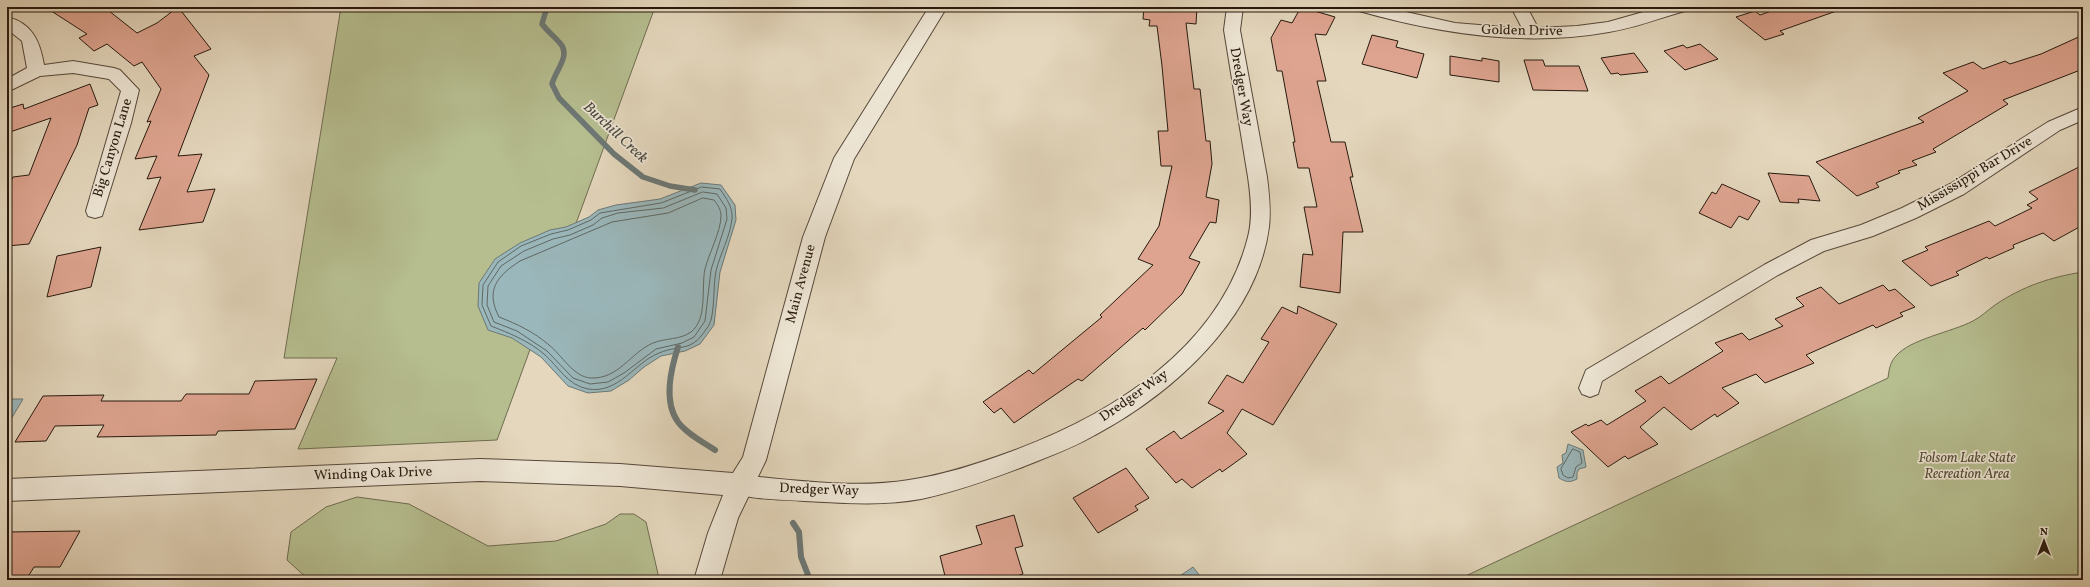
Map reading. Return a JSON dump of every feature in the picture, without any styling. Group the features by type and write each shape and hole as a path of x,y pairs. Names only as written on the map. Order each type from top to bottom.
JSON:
{"street":[{"name":"Main Avenue","path":"707,580 723,522 738,485 754,460 814,237 844,158 938,7"},
{"name":"Dredger Way","path":"738,485 825,492 895,492 936,484 984,471 1054,445 1114,413 1158,383 1195,348 1220,320 1238,292 1259,236 1261,214 1257,174 1232,30 1235,7"},
{"name":"Golden Drive","path":"1365,7 1402,18 1442,26 1503,33 1533,34 1579,31 1609,27 1679,7"},
{"path":"1519,7 1533,34"},
{"path":"7,22 19,28 30,39 36,71 7,86"},
{"name":"Big Canyon Lane","path":"36,71 73,68 114,74 130,90 122,124 95,211"},
{"name":"Mississippi Bar Drive","path":"1590,388 1593,376 1771,270 1818,246 1866,231 1910,213 1957,188 2054,126 2083,113"},
{"name":"Winding Oak Drive","path":"7,490 480,470 620,475 738,485"}],"green space":[{"path":"341,7 655,7 497,440 298,449 337,358 284,358"},
{"name":"Folsom Lake State Recreation Area","path":"2083,272 2083,580 1457,580 1888,378 1892,361 1902,350 1921,340 1973,321 1995,305 2016,293 2038,283"},
{"path":"357,497 409,504 488,546 556,541 606,524 620,514 634,514 646,522 658,574 658,580 309,580 287,560 291,532 326,507"}],"water":[{"path":"701,183 721,185 735,205 736,220 720,272 714,325 700,344 685,351 661,356 644,367 629,380 611,391 588,393 568,386 541,357 512,338 488,330 478,306 479,283 495,259 520,243 550,230 566,227 589,217 598,210 616,205 660,199"},
{"path":"10,399 23,399 7,426 7,404"},
{"path":"1568,444 1583,450 1586,467 1579,469 1577,479 1572,481 1566,481 1559,478 1557,467 1563,463 1562,455 1566,453"},
{"path":"1193,567 1203,580 1174,580"}],"building":[{"path":"45,7 104,7 137,33 157,23 178,7 211,49 194,56 209,75 178,156 202,154 187,192 215,189 203,222 139,230 161,177 147,179 157,156 135,159 151,121 147,122 161,89 142,62 134,66 107,44 94,51 79,38 87,34"},
{"path":"1144,7 1197,7 1196,24 1186,23 1194,89 1200,89 1206,141 1210,141 1212,164 1206,197 1219,200 1216,223 1210,222 1189,258 1200,262 1182,294 1145,330 1143,328 1082,381 1078,379 1014,423 1001,408 994,413 983,402 1029,370 1033,374 1102,317 1100,315 1153,265 1138,259 1159,226 1172,166 1161,166 1158,131 1168,131 1162,66 1157,26 1149,26 1150,20 1143,19"},
{"path":"1301,7 1335,17 1326,35 1315,34 1326,81 1317,81 1331,142 1345,142 1353,177 1350,177 1363,232 1343,232 1340,293 1300,287 1303,254 1313,255 1304,207 1317,207 1309,168 1298,168 1293,142 1295,142 1282,71 1277,71 1271,38 1281,20 1292,23"},
{"path":"1783,7 1841,7 1842,9 1780,31 1784,34 1765,40 1736,17 1755,11 1760,15"},
{"path":"1372,35 1398,41 1396,47 1424,54 1417,78 1362,64"},
{"path":"2083,35 2083,69 2003,100 2008,104 1933,149 1936,152 1912,161 1917,165 1898,171 1900,173 1876,183 1879,187 1857,196 1816,162 1924,122 1918,118 1968,91 1943,73 1973,62 1983,69 2005,61 2010,64 2041,54"},
{"path":"1700,44 1718,59 1685,70 1664,51 1683,45 1687,48"},
{"path":"1634,53 1648,72 1620,75 1618,73 1611,74 1601,58"},
{"path":"1450,56 1482,61 1482,58 1499,61 1499,82 1450,75"},
{"path":"1524,60 1543,60 1545,66 1579,66 1588,91 1533,90"},
{"path":"90,84 98,105 89,108 77,145 29,244 7,246 7,189 13,177 29,175 51,118 7,133 7,109 23,104 24,109"},
{"path":"2083,165 2083,225 2054,241 2043,233 2013,245 2014,248 1989,259 1987,257 1956,272 1959,275 1931,286 1902,261 1928,250 1925,247 1989,221 1995,226 2032,208 2027,205 2038,199 2029,192"},
{"path":"1768,173 1809,176 1820,201 1798,199 1799,203 1780,202"},
{"path":"1722,184 1760,201 1748,220 1739,216 1731,228 1699,213 1712,192 1716,194"},
{"path":"101,247 91,287 47,297 57,256"},
{"path":"1883,285 1889,291 1895,289 1915,307 1900,313 1903,316 1876,328 1873,325 1806,355 1814,363 1765,383 1756,374 1722,388 1739,403 1717,417 1715,414 1691,430 1664,407 1640,427 1658,444 1628,459 1625,456 1608,467 1571,432 1586,424 1588,426 1601,420 1607,425 1646,401 1635,391 1661,376 1669,384 1723,351 1715,343 1742,333 1749,340 1783,326 1775,319 1804,306 1796,298 1821,287 1839,304"},
{"path":"1298,306 1337,324 1273,425 1242,409 1227,433 1247,454 1222,472 1220,469 1192,488 1182,479 1176,483 1146,449 1174,431 1181,439 1224,411 1208,403 1227,375 1243,383 1269,342 1261,339 1282,307 1297,314"},
{"path":"317,379 295,429 218,431 216,435 97,437 104,425 55,426 46,441 15,442 43,396 104,395 101,401 181,401 186,394 249,394 255,381"},
{"path":"1126,468 1149,498 1135,506 1138,510 1098,533 1073,498"},
{"path":"1014,515 1023,546 1015,548 1023,574 1004,580 946,580 940,556 982,544 976,526"},
{"path":"80,531 60,567 34,567 26,580 7,580 7,532"}],"waterway":[{"name":"Burchill Creek","path":"547,7 542,24 563,47 564,52 564,57 552,84 559,98 614,154 643,177 670,186 695,190"},
{"name":"Burchill Creek","path":"678,347 670,385 673,414 678,422 695,438 715,450"},
{"path":"793,523 799,532 801,557 810,580"}]}
